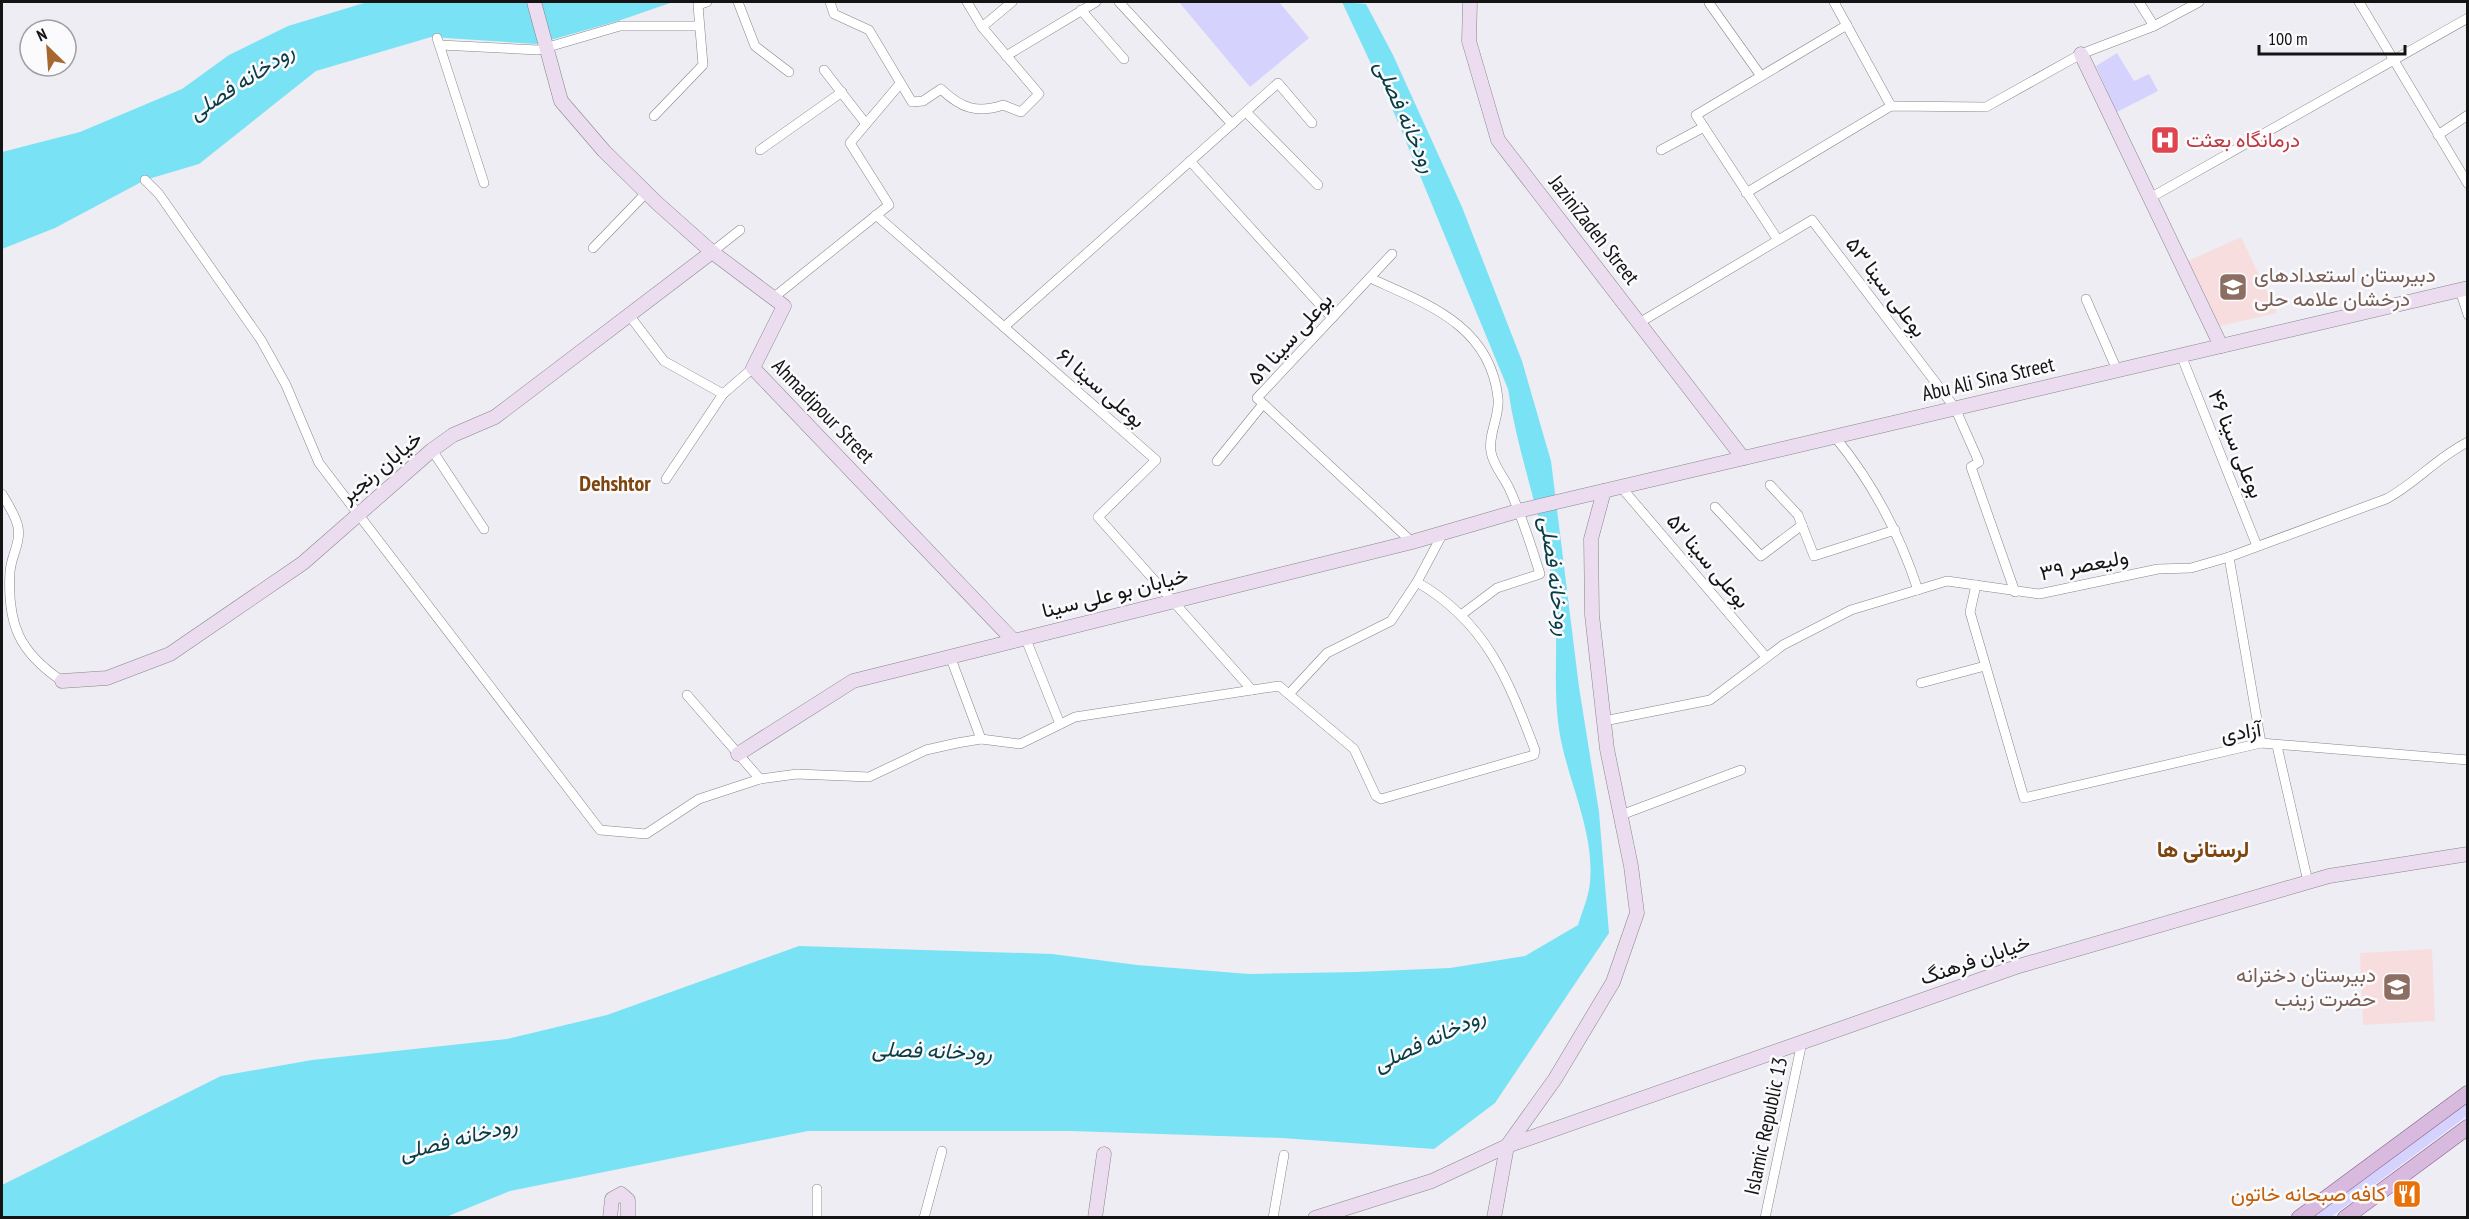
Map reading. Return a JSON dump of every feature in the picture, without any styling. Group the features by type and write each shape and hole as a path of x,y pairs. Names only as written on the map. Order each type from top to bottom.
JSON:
{"main road":[{"path":"2299,1218 2468,1093"},
{"path":"2345,1218 2468,1127"}],"street":[{"path":"534,2 561,101 646,193 712,252 773,298 889,205 850,143 899,85"},
{"path":"654,116 703,65 698,5 707,2"},
{"path":"738,2 754,46 789,72"},
{"path":"830,2 834,14 869,30 899,85 912,102 923,101 941,89 958,106 990,109 1003,105 1021,112 1039,94 982,27 967,2"},
{"path":"982,27 1012,2"},
{"path":"1006,56 1096,2"},
{"path":"1119,2 1232,124"},
{"name":"JaziniZadeh Street","path":"1470,2 1470,41 1498,140 1743,458"},
{"path":"1834,2 1891,106"},
{"path":"2139,2 2154,26"},
{"path":"1746,193 1891,106 1986,107 2081,54 2154,26 2199,2"},
{"path":"2359,2 2468,184"},
{"path":"1709,3 1761,75"},
{"path":"1081,10 1124,59"},
{"path":"2150,198 2468,18"},
{"path":"1639,323 1778,240 1696,115 1847,25"},
{"path":"484,183 439,41 538,50 545,46 620,26 699,26"},
{"path":"2081,54 2221,346"},
{"path":"824,70 866,124"},
{"path":"1004,327 1278,83 1312,123"},
{"path":"760,150 842,92"},
{"path":"1246,112 1318,185"},
{"path":"2438,135 2468,115"},
{"path":"1661,150 1704,127"},
{"path":"1190,161 1332,318"},
{"path":"146,180 159,194 261,340 296,405 319,463 600,830 646,834 699,799 760,779 797,774 869,777 926,750 981,739 1020,744 1075,717 1279,686 1354,748 1376,796 1381,799 1534,755 1535,750 1508,679 1483,638 1461,615 1417,582"},
{"path":"593,248 646,193"},
{"name":"بوعلی سینا ۶۱","path":"876,215 1156,460 1098,517 1172,602"},
{"name":"بوعلی سینا ۵۳","path":"1778,240 1812,220 1955,408"},
{"path":"712,252 740,230"},
{"name":"خیابان رنجبر","path":"62,681 108,678 170,654 303,563 432,450 453,435 495,417 712,252"},
{"name":"بوعلی سینا ۵۹","path":"1392,254 1257,398 1412,542"},
{"path":"1370,278 1425,301 1460,325 1477,343 1498,396 1498,411 1492,429 1491,453 1518,511 1540,574 1497,588 1461,615"},
{"path":"2464,289 2468,315"},
{"name":"Abu Ali Sina Street","path":"1518,511 2464,289"},
{"name":"Ahmadipour Street","path":"773,298 784,306 753,368 1019,638"},
{"path":"2086,299 2117,370"},
{"path":"629,315 664,361 723,394"},
{"name":"بوعلی سینا ۴۶","path":"2181,355 2257,546"},
{"path":"666,479 723,394 753,368"},
{"path":"1217,461 1263,404"},
{"path":"1955,408 1979,462 1971,466 2014,592"},
{"path":"1835,437 1873,488 1895,530 1918,590"},
{"name":"ولیعصر ۳۹","path":"1604,721 1710,700 1783,645 1851,610 1947,581 2039,594 2158,569 2191,568 2229,557 2386,499 2404,489 2425,469 2468,442"},
{"path":"432,450 484,529"},
{"path":"1770,485 1798,515 1815,556 1895,530"},
{"name":"بوعلی سینا ۵۲","path":"1621,487 1766,657"},
{"path":"1494,1218 1507,1146 1555,1079 1617,972 1637,913 1631,866 1604,721 1592,615 1591,539 1604,491"},
{"path":"2,494 18,524 19,542 10,570 14,623 22,646 38,665 62,681"},
{"path":"1715,507 1761,556 1802,525"},
{"name":"خیابان بو علی سینا","path":"738,754 853,681 1412,542 1518,511"},
{"path":"1289,694 1328,653 1391,621 1417,582 1443,533"},
{"path":"2229,557 2261,743"},
{"path":"1921,683 1985,666 1970,612 1976,585"},
{"path":"1172,602 1252,690"},
{"path":"1019,638 1060,724"},
{"path":"950,656 981,739"},
{"name":"آزادی","path":"1985,666 2024,798 2261,743 2468,760"},
{"path":"687,695 760,779"},
{"path":"2277,746 2308,882"},
{"path":"1621,815 1740,770"},
{"name":"خیابان فرهنگ","path":"1315,1218 1432,1181 1507,1146 2019,966 2329,876 2468,854"},
{"name":"Islamic Republic 13","path":"1765,1218 1802,1042"},
{"path":"924,1218 942,1151"},
{"path":"1095,1218 1104,1154"},
{"path":"1273,1218 1284,1155"},
{"path":"817,1189 818,1218"},
{"path":"610,1218 611,1202 614,1196 621,1194 627,1197 628,1211"}],"shaded area":[{"path":"1179,2 1279,2 1309,38 1250,87"},
{"path":"2117,53 2134,81 2149,74 2158,91 2117,112 2096,66"},
{"name":"دبیرستان استعدادهای درخشان علامه حلی","path":"2241,237 2277,313 2220,326 2188,261"},
{"name":"دبیرستان دخترانه حضرت زینب","path":"2432,949 2435,1021 2363,1025 2360,953"},
{"path":"2467,1103 2467,1116 2331,1217 2314,1217"}],"water":[{"name":"رودخانه فصلی","path":"673,2 618,21 536,44 431,37 316,71 199,164 145,180 55,228 2,249 2,152 80,132 182,89 229,55 288,26 364,3"},
{"name":"رودخانه فصلی","path":"1342,2 1366,4 1393,55 1462,207 1522,361 1551,461 1579,687 1599,812 1609,933 1495,1103 1434,1149 1282,1138 1071,1131 808,1131 510,1191 446,1217 2,1218 2,1185 221,1076 312,1060 507,1039 607,1015 799,946 1052,954 1137,965 1249,974 1357,972 1450,968 1525,956 1578,925 1590,882 1588,842 1561,742 1558,722 1555,610 1550,568 1512,415 1508,389 1395,115"}],"place":[{"name":"درمانگاه بعثت","path":"2165,140"},
{"name":"دبیرستان استعدادهای درخشان علامه حلی","path":"2233,287"},
{"name":"دبیرستان دخترانه حضرت زینب","path":"2397,987"},
{"name":"کافه صبحانه خاتون","path":"2407,1194"}],"district":[{"name":"Dehshtor","path":"615,483"},
{"name":"لرستانی ها","path":"2203,849"}]}
